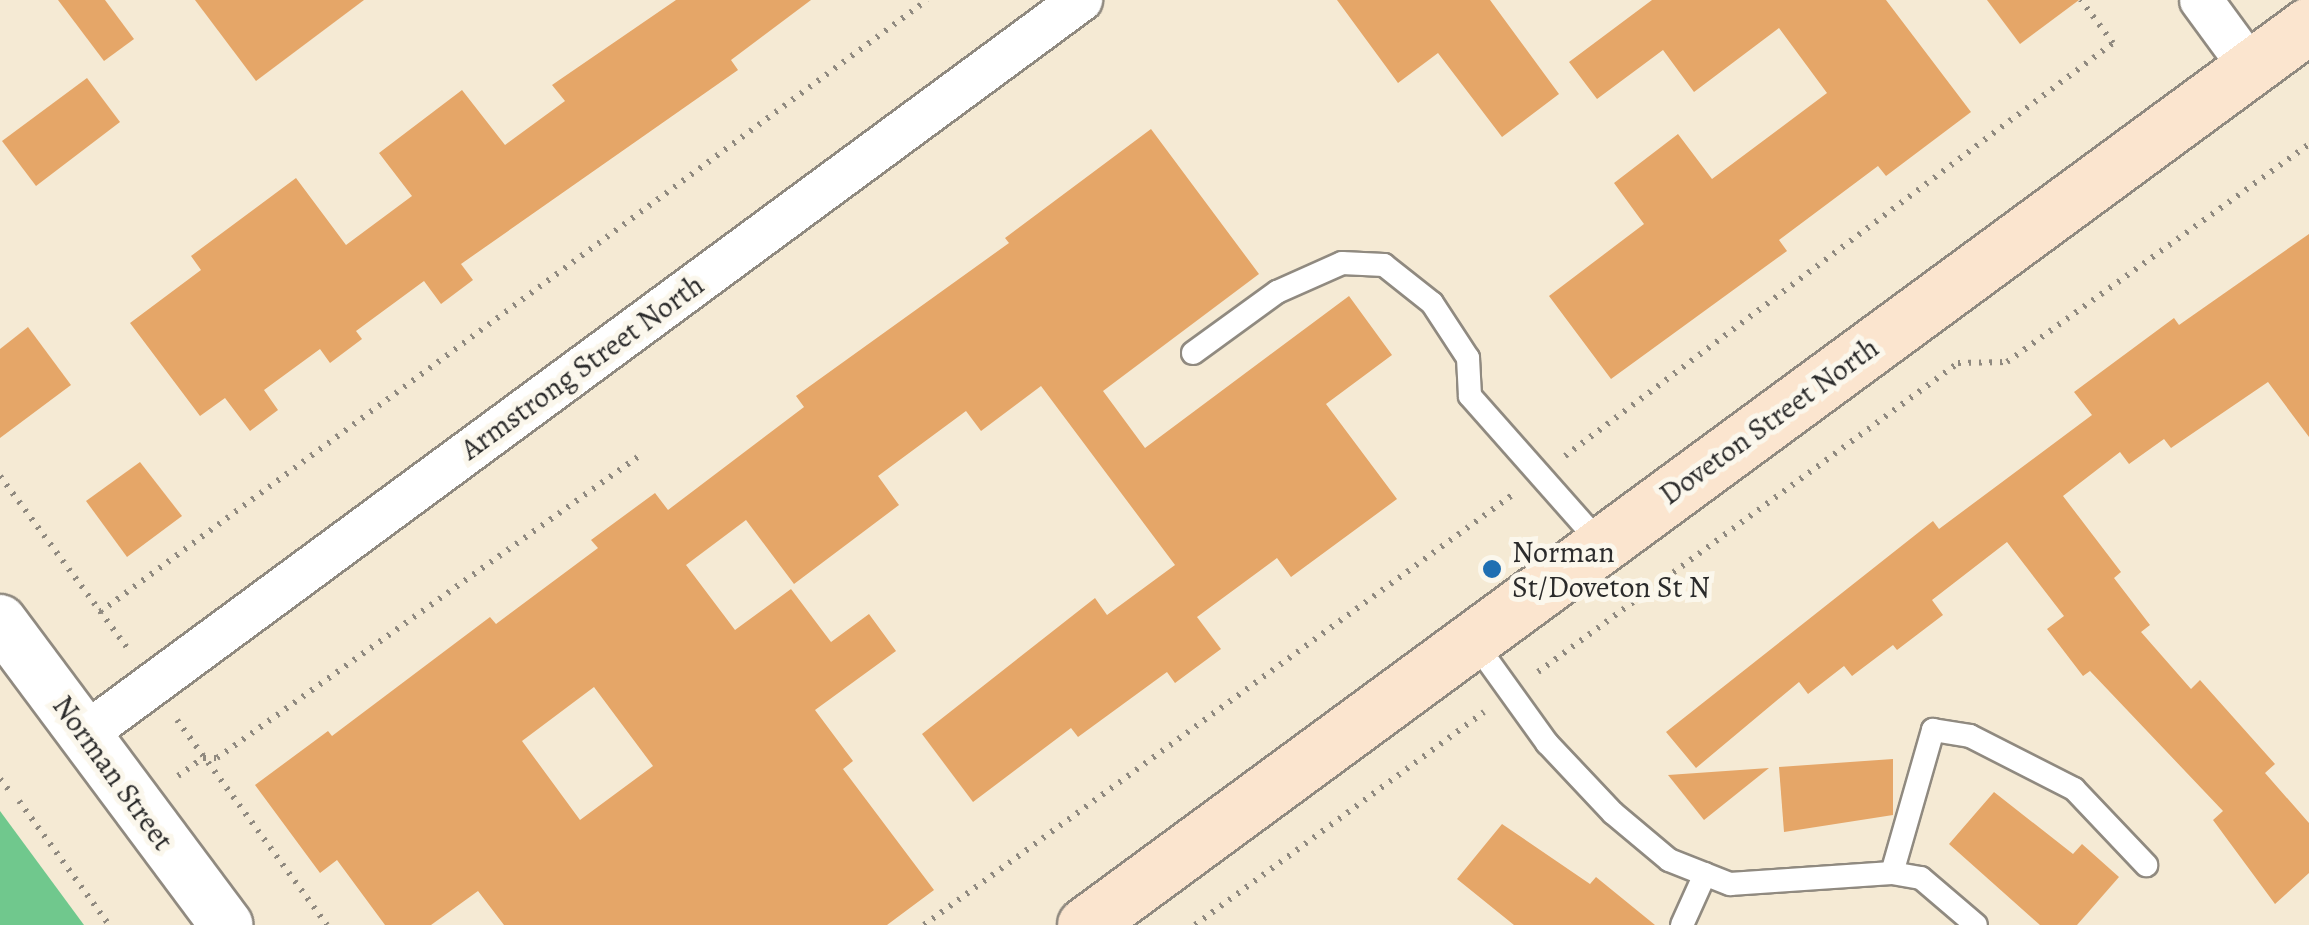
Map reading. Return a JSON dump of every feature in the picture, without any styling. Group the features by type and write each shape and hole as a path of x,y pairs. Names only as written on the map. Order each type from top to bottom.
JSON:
{"main road":[{"name":"Doveton Street North","path":"1085,925 2250,67 2304,39"}],"street":[{"name":"Armstrong Street North","path":"84,734 1081,0"},
{"path":"2201,0 2250,67"},
{"name":"Norman Street","path":"0,620 227,925"}],"lane":[{"path":"1193,353 1277,292 1342,263 1384,265 1432,304 1468,358 1470,396 1600,544"},
{"path":"1473,640 1547,743 1613,812 1669,860 1730,884 1791,884 1892,872 1921,878 1976,925"},
{"path":"1892,872 1933,730 1970,736 2074,789 2146,865"},
{"path":"1682,925 1705,874"}],"path":[{"path":"100,612 927,0"},
{"path":"2081,0 2113,43"},
{"path":"1195,925 1958,363 2007,362 2309,144"},
{"path":"136,806 203,758 217,758 638,456"},
{"path":"0,476 327,925"},
{"path":"0,778 12,794"},
{"path":"19,802 109,925"}],"green space":[{"path":"0,811 84,925 0,925"}],"building":[{"path":"58,0 105,0 134,39 104,61"},
{"path":"195,0 364,0 256,81"},
{"path":"676,0 811,0 731,60 738,70 461,264 473,280 441,304 424,281 356,331 362,339 330,363 320,349 264,390 278,410 250,431 225,398 200,416 130,323 201,270 191,256 296,178 346,245 412,196 379,153 462,90 505,145 565,101 552,85"},
{"path":"1337,0 1490,0 1559,94 1502,137 1438,53 1398,83"},
{"path":"1652,0 1886,0 1971,112 1886,176 1878,166 1779,240 1787,251 1611,379 1549,296 1644,224 1614,183 1678,134 1712,179 1827,93 1779,28 1694,92 1663,50 1597,99 1569,62"},
{"path":"1987,0 2079,0 2020,44"},
{"path":"87,78 120,122 36,186 2,141"},
{"path":"1151,129 1259,274 1103,391 1145,448 1349,296 1392,355 1326,404 1397,499 1291,577 1277,558 1197,617 1221,649 1175,683 1167,672 1078,737 1071,728 973,802 922,734 1095,598 1107,615 1175,565 1041,386 981,431 966,411 878,476 899,505 794,584 746,520 686,565 735,630 791,589 831,642 869,614 896,651 815,710 853,761 843,769 934,890 887,925 504,925 478,891 431,925 385,925 337,860 320,873 255,785 328,731 332,736 490,617 496,624 598,548 591,540 655,493 668,510 804,407 796,396 1009,243 1005,238","holes":["594,687 653,766 580,820 522,741"]},
{"path":"2309,234 2309,437 2268,382 2171,448 2164,439 2129,464 2120,452 2063,496 2121,572 2114,578 2150,625 2141,632 2191,689 2200,680 2275,764 2265,773 2309,823 2309,873 2275,904 2213,820 2223,811 2090,671 2083,676 2047,629 2064,616 2007,542 1932,600 1943,615 1897,650 1893,645 1852,676 1844,666 1808,694 1799,682 1696,768 1666,732 1933,521 1939,529 2092,415 2074,392 2174,318 2179,325"},
{"path":"28,327 71,385 0,438 0,349"},
{"path":"140,462 182,516 127,557 86,501"},
{"path":"1893,759 1893,815 1784,832 1779,767"},
{"path":"1769,768 1704,820 1668,775"},
{"path":"1994,792 2073,854 2082,844 2119,877 2077,925 2040,925 1949,844"},
{"path":"1502,824 1590,884 1596,877 1655,925 1514,925 1457,879"}],"place":[{"name":"Norman St/Doveton St N","path":"1492,569"}]}
